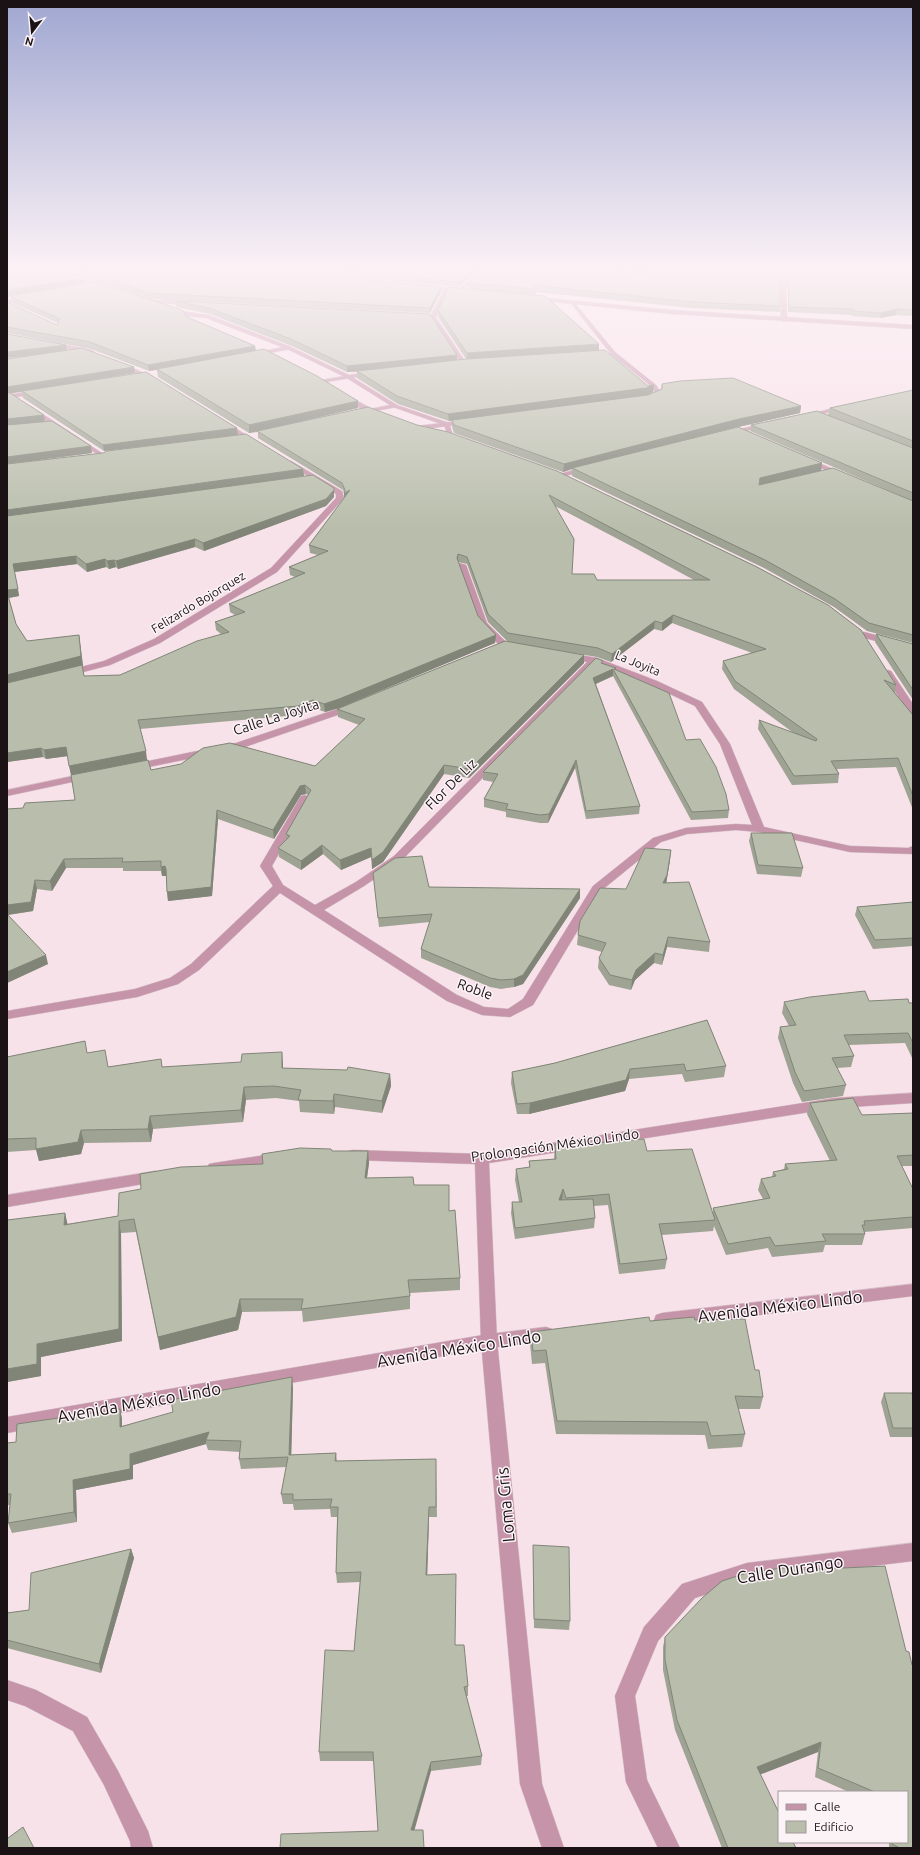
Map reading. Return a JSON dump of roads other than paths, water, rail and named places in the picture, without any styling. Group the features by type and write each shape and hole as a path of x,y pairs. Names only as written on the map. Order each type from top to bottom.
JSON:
{"street":[{"path":"271,356 278,359"},
{"path":"305,356 347,376 395,406 447,424 454,436 411,426"},
{"path":"458,356 464,364"},
{"path":"616,356 654,386 659,394 647,399 639,400"},
{"path":"111,360 148,375 161,383"},
{"path":"456,365 472,364"},
{"path":"320,381 347,376 378,373"},
{"path":"133,378 156,374"},
{"path":"313,377 327,385"},
{"path":"654,386 662,386"},
{"path":"10,397 43,392"},
{"path":"340,393 367,410 389,418"},
{"path":"10,397 108,456 90,458"},
{"path":"801,417 854,405"},
{"path":"352,414 395,406"},
{"path":"803,408 831,420"},
{"path":"418,428 478,420"},
{"path":"221,421 260,445"},
{"path":"42,425 56,424"},
{"path":"723,434 770,424"},
{"path":"738,430 753,436"},
{"path":"232,440 255,436"},
{"path":"797,455 848,477"},
{"path":"285,460 317,478"},
{"path":"575,482 557,474 599,465"},
{"path":"819,475 834,471"},
{"path":"301,480 317,478"},
{"name":"Felizardo Bojorquez","path":"63,674 106,663 157,641 274,570 340,498 339,493 317,478"},
{"path":"462,566 483,624 504,647"},
{"path":"872,648 861,633 913,648"},
{"name":"La Joyita","path":"556,654 594,660 654,683 699,704 724,744 759,829"},
{"name":"Flor De Liz","path":"314,911 360,884 398,858 594,660"},
{"path":"884,667 913,712"},
{"name":"Calle La Joyita","path":"123,769 238,746 343,711 365,702"},
{"path":"7,793 100,774"},
{"name":"Roble","path":"305,798 266,866 279,887 314,911 452,998 482,1011 510,1013 528,1002 597,888 657,840 686,831 736,827 759,829"},
{"path":"759,829 850,849 913,849"},
{"path":"7,1015 137,993 174,981 195,967 279,887"},
{"name":"Prolongación México Lindo","path":"341,1155 482,1159 835,1103 913,1098"},
{"path":"201,1170 294,1155"},
{"name":"Loma Gris","path":"482,1159 490,1341 530,1784 553,1848"},
{"path":"7,1201 170,1175"},
{"name":"Avenida México Lindo","path":"646,1322 913,1290"},
{"name":"Avenida México Lindo","path":"7,1425 490,1341 560,1333"},
{"name":"Calle Durango","path":"668,1848 638,1782 625,1696 651,1634 689,1591 747,1572 913,1552"},
{"path":"7,1690 29,1697 80,1724 111,1778 140,1839 142,1848"}]}
